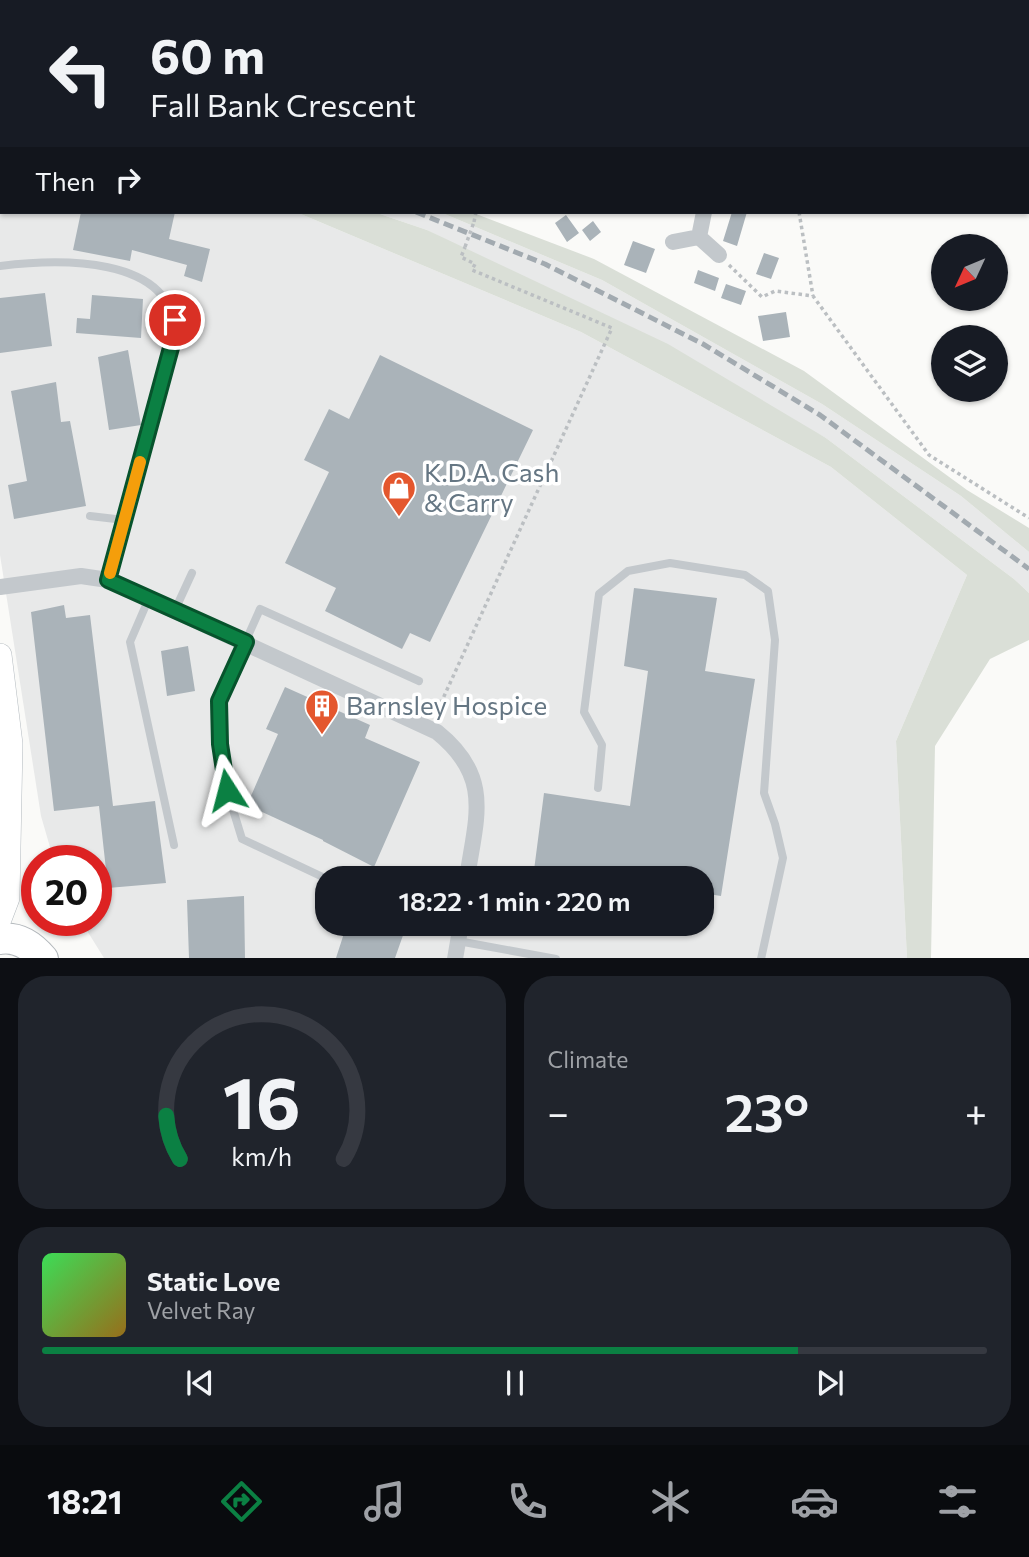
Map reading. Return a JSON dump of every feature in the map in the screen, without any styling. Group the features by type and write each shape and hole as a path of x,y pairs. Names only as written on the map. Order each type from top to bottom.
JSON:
{"highway":[{"path":"0,939 19,940 38,953"}],"main road":[{"path":"0,655 10,744 4,908 38,953"}],"street":[{"path":"699,237 704,214"},
{"path":"673,242 699,237"},
{"path":"699,237 719,256"},
{"path":"0,587 81,576 108,580 430,728 453,745 472,774 476,786 477,810 469,866"},
{"path":"455,958 459,936"}],"lane":[{"path":"0,266 34,262 79,263 131,274 154,286 170,306 175,320 175,333 108,580"},
{"path":"90,516 124,520"},
{"path":"598,788 602,746 584,712 599,594 628,571 670,563 745,575 768,591 775,640 764,793 783,858 761,958"},
{"path":"175,610 192,573"},
{"path":"149,598 130,642 174,845"},
{"path":"315,872 242,839 233,815 220,744 219,701 260,609 419,681"},
{"path":"458,941 556,958"}],"path":[{"path":"430,728 612,328 472,270 475,264 461,257 476,214"},
{"path":"799,214 813,296 929,455 1029,519"},
{"path":"719,256 762,297 775,292 813,296"}],"shaded area":[{"path":"0,214 301,214 581,332 831,467 967,575 896,741 907,958 104,958 90,936 112,936 112,845 49,845 41,816 0,555"},
{"path":"301,214 380,214 427,230 668,344 826,438 1029,593 1029,640 990,659 935,746 931,958 907,958 896,741 967,575 831,467 581,332"},
{"path":"380,214 445,214 602,280 822,404 961,496 1029,552 1029,593 826,438 427,230"},
{"path":"445,214 476,214 594,259 804,371 967,490 1029,528 1029,552 961,496 822,404 602,280"}],"building":[{"path":"81,214 175,214 169,239 210,249 202,282 184,276 187,265 132,250 130,261 73,250"},
{"path":"731,214 746,214 737,246 723,241"},
{"path":"566,215 579,233 567,242 555,223"},
{"path":"593,221 601,232 590,241 582,230"},
{"path":"633,241 655,249 646,273 624,265"},
{"path":"764,253 779,258 771,279 756,274"},
{"path":"698,270 719,278 715,291 694,283"},
{"path":"726,284 746,291 741,305 721,298"},
{"path":"45,293 52,346 0,353 0,298"},
{"path":"92,295 143,299 141,338 76,333 77,318 90,319"},
{"path":"786,312 790,337 763,341 758,316"},
{"path":"128,350 141,425 109,430 98,357"},
{"name":"K.D.A. Cash & Carry","path":"380,355 533,430 430,642 410,633 402,649 325,611 336,588 285,563 329,472 304,460 329,409 349,419"},
{"path":"56,382 61,422 70,421 86,506 14,519 8,485 27,481 11,391"},
{"path":"634,588 717,598 705,671 755,679 721,896 714,895 714,866 535,866 544,793 630,806 648,671 624,666"},
{"path":"64,605 66,618 90,615 113,806 155,801 166,883 112,888 112,845 103,845 99,806 54,811 31,612"},
{"path":"188,646 195,691 167,696 161,651"},
{"path":"285,687 370,725 365,738 420,762 374,866 247,805 278,734 266,729"},
{"path":"244,896 245,958 189,958 187,900"},
{"path":"343,936 403,936 395,958 336,958"}],"railway":[{"path":"421,214 545,264 703,344 820,415 1029,569"}],"slow traffic":[{"path":"110,573 140,462"}],"place":[{"name":"K.D.A. Cash & Carry","path":"399,518"},
{"name":"Barnsley Hospice","path":"322,736"}],"route":[{"path":"175,320 175,333 108,580 246,642 219,701 220,744 227,790"}]}
